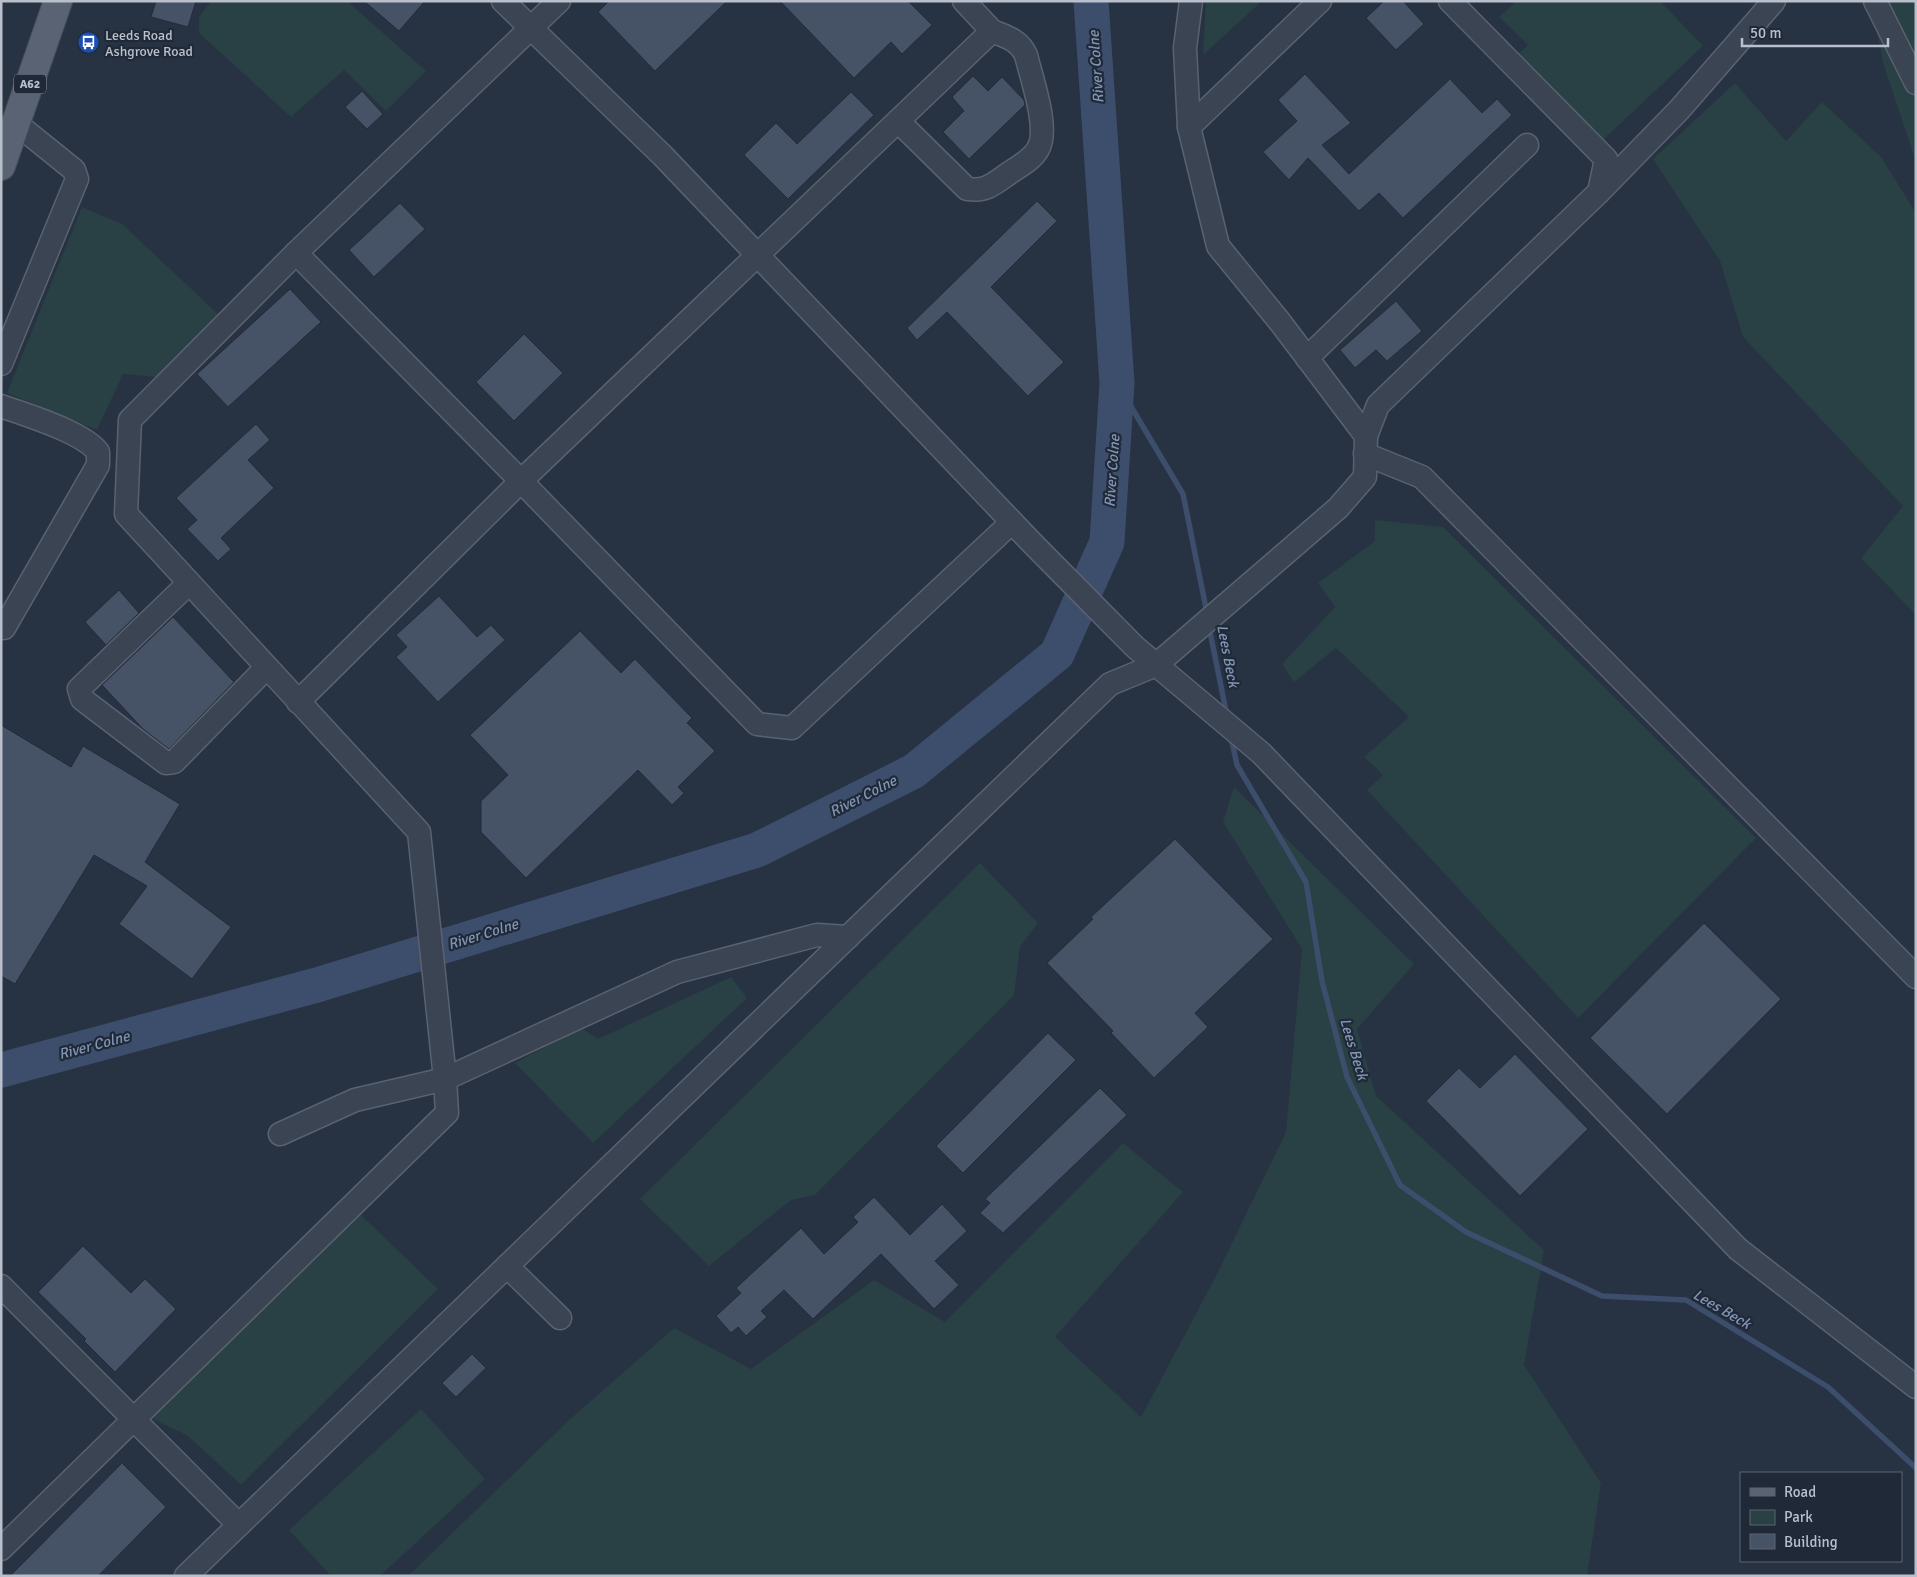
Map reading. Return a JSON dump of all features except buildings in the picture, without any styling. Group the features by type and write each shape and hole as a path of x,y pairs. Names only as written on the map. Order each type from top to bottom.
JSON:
{"main road":[{"name":"A62","path":"1,166 58,1"}],"lane":[{"path":"502,1 663,156 1032,544 1135,647 1261,752 1738,1249 1916,1387"},
{"path":"1,1548 446,1113 445,1079 419,832 126,514 130,420 296,254 559,1"},
{"path":"898,121 967,189 978,191 989,188 1032,157 1039,148 1042,129 1026,55 1022,46 1014,40 992,30 964,1"},
{"path":"1191,1 1185,48 1188,127 1218,246 1307,358 1366,445 1422,476 1916,978"},
{"path":"1188,127 1320,1"},
{"path":"1450,1 1606,159 1599,192"},
{"path":"186,1576 1110,684 1156,664 1338,508 1364,477 1366,445 1378,405 1599,192 1679,110 1774,1"},
{"path":"1875,1 1916,82"},
{"path":"298,702 521,481 992,30"},
{"path":"1,364 77,179 71,166 17,124"},
{"path":"1307,358 1527,144"},
{"path":"296,254 521,481 757,724 792,728 1012,522"},
{"path":"1,406 34,417 87,442 98,452 98,465 4,628"},
{"path":"189,583 79,690 82,699 166,763 170,763 174,762 266,668"},
{"path":"280,1134 355,1100 445,1079 677,972 817,934 848,937"},
{"path":"507,1266 560,1318"},
{"path":"1,1286 133,1421 239,1525"}],"green space":[{"path":"211,1 347,1 426,71 386,111 344,70 291,117 199,33 199,17"},
{"path":"1206,1 1262,1 1203,55"},
{"path":"1517,1 1660,1 1703,46 1602,141 1518,54 1528,45 1499,17"},
{"path":"1871,1 1916,1 1916,162 1883,63"},
{"path":"1735,83 1786,141 1822,102 1881,157 1916,213 1916,615 1861,558 1903,506 1743,337 1720,261 1653,159"},
{"path":"82,207 122,224 218,314 157,377 123,374 97,430 7,393"},
{"path":"1375,520 1443,527 1756,838 1578,1018 1367,790 1383,775 1364,757 1409,717 1336,648 1294,682 1282,664 1335,607 1318,583 1375,541"},
{"path":"1234,787 1414,964 1357,1029 1376,1096 1544,1250 1524,1365 1601,1483 1587,1576 408,1576 568,1421 674,1328 751,1369 874,1280 945,1322 1123,1143 1183,1192 1055,1337 1141,1417 1216,1276 1286,1132 1302,949 1223,822"},
{"path":"980,863 1038,923 1020,947 1014,995 815,1195 791,1200 709,1266 640,1199"},
{"path":"731,977 747,998 593,1143 515,1063 581,1028 598,1039"},
{"path":"360,1214 438,1289 241,1485 188,1436 151,1418"},
{"path":"421,1409 485,1479 380,1576 331,1576 289,1530"}],"waterway":[{"name":"River Colne","path":"1,1070 317,985 757,850 914,771 1057,654 1107,542 1117,383 1091,1"},
{"name":"Lees Beck","path":"1117,383 1183,494 1207,613"},
{"name":"Lees Beck","path":"1209,627 1227,716"},
{"name":"Lees Beck","path":"1231,737 1237,765 1306,882 1322,981 1347,1077 1400,1185 1466,1232 1602,1296 1686,1300 1828,1387 1916,1468"}],"place":[{"name":"Leeds Road Ashgrove Road","path":"89,43"}]}
